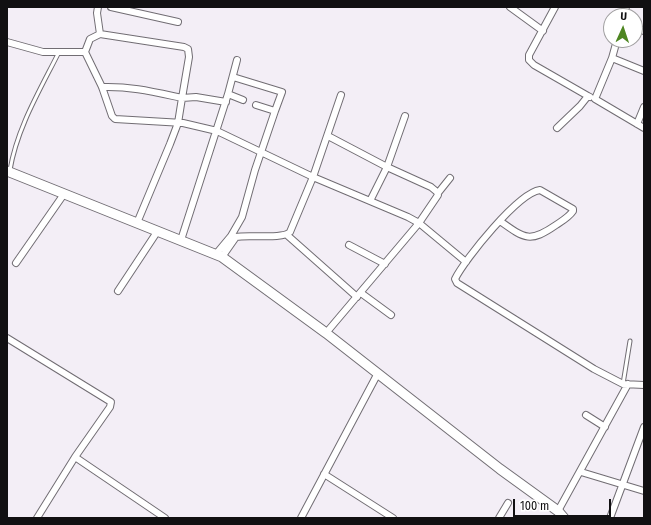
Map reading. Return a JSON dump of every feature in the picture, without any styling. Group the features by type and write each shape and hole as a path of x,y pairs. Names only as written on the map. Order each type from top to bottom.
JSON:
{"street":[{"path":"98,7 97,13 100,34"},
{"path":"111,7 178,22"},
{"path":"510,7 543,31"},
{"path":"555,7 529,55 530,63 596,99 644,128"},
{"path":"137,223 178,123 189,57 188,49 178,45 100,34 90,38 85,52 102,88 112,116 115,119 178,123 197,125 217,131 313,177 419,223 466,262"},
{"path":"7,42 43,52 85,52"},
{"path":"596,99 615,48"},
{"path":"612,58 644,71"},
{"path":"180,240 217,131 237,60"},
{"path":"219,255 242,217 261,152 282,92 233,77"},
{"path":"102,88 122,86 150,90 182,98 196,97 226,102"},
{"path":"228,94 242,100"},
{"path":"287,235 292,227 313,177 341,94"},
{"path":"557,128 580,106 588,96"},
{"path":"256,105 275,111"},
{"path":"637,124 644,107"},
{"path":"370,201 387,167 405,116"},
{"path":"328,136 387,167 431,187 438,193"},
{"path":"8,171 157,232 219,255 326,333 561,515 625,384"},
{"path":"326,333 419,223 437,197 438,193 450,178"},
{"path":"500,221 524,236 534,237 546,232 573,211 573,209 542,190 537,190 515,204 500,221 466,262 455,279 457,283 563,350 625,384 644,385"},
{"path":"16,263 64,194"},
{"path":"118,291 157,232"},
{"path":"219,255 236,237 287,235 359,295 391,315"},
{"path":"349,245 385,264"},
{"path":"7,338 111,402 110,407 75,457 37,518"},
{"path":"301,518 378,373"},
{"path":"586,415 605,427"},
{"path":"610,518 644,427"},
{"path":"75,457 165,518"},
{"path":"581,472 644,491"},
{"path":"324,474 393,518"},
{"path":"499,518 508,503"}],"lane":[{"path":"8,171 17,142 29,112 59,51"},
{"path":"625,384 630,341"}]}
